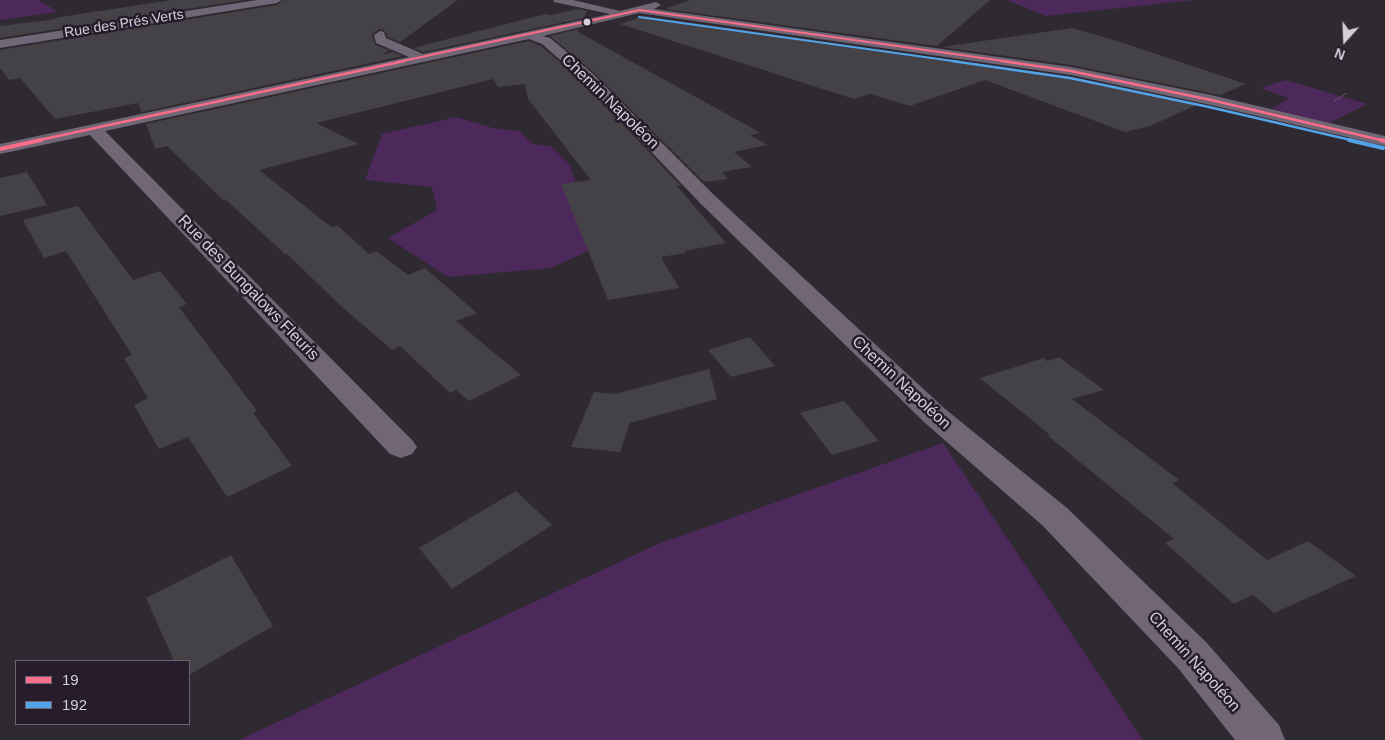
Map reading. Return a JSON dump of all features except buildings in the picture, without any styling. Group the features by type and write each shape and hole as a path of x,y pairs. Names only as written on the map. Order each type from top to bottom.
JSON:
{"street":[{"name":"Rue des Prés Verts","path":"0,44 277,0"},
{"path":"558,0 624,14"},
{"path":"0,133 5,148 531,35 624,14 668,1"},
{"path":"640,10 1071,71 1211,100 1385,141"},
{"path":"380,35 380,40 422,58"},
{"name":"Chemin Napoléon","path":"531,35 546,41 586,75 707,199 934,415 1055,517 1192,655 1262,740"},
{"name":"Rue des Bungalows Fleuris","path":"94,129 401,447"}],"shaded area":[{"path":"0,0 39,0 58,12 0,20"},
{"path":"1007,0 1194,0 1046,16"},
{"path":"1286,80 1367,104 1329,123 1272,109 1289,98 1260,88"},
{"path":"456,117 493,128 519,131 533,144 551,146 570,165 595,248 551,268 448,277 388,238 437,210 432,187 365,180 382,134"},
{"path":"943,443 1143,740 239,740 658,544"}],"transit line":[{"name":"19","path":"0,149 640,10 1071,71 1211,100 1385,141"},
{"name":"192","path":"639,17 1070,78 1209,107 1383,148"}]}
